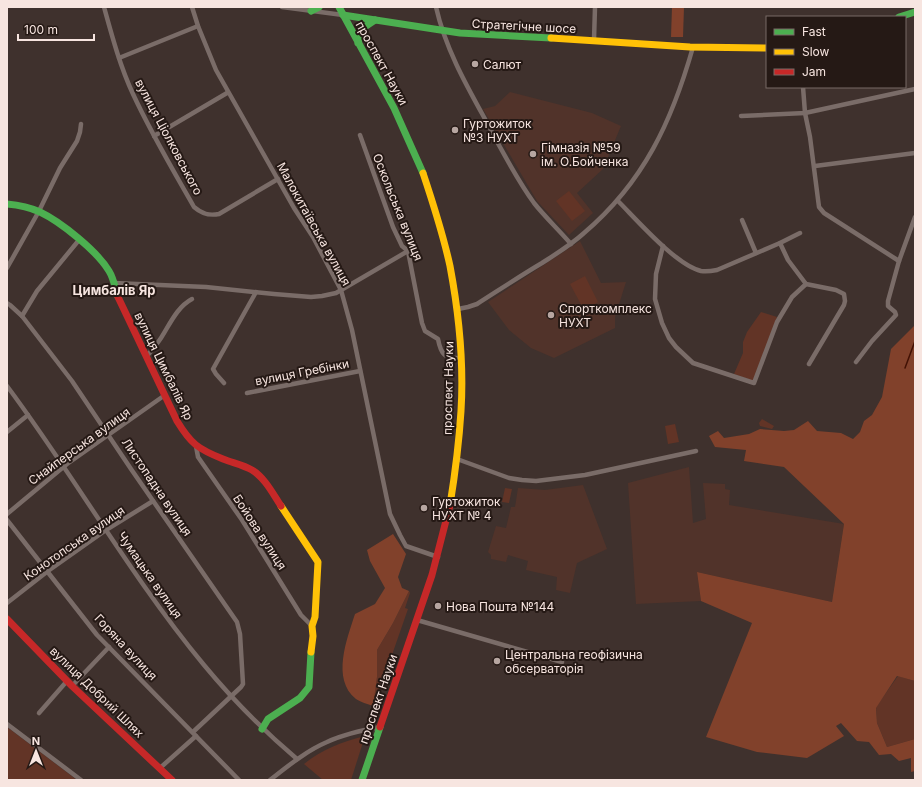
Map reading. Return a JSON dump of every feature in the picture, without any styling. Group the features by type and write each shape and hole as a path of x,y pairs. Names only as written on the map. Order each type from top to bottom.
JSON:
{"street":[{"name":"вулиця Ціолковського","path":"104,7 119,58 133,94 154,136 194,207 206,215 213,216 228,210 278,179"},
{"name":"Малокитаївська вулиця","path":"192,7 216,70 228,93 294,208 313,237 341,290 351,323 390,514 406,546 438,557"},
{"name":"Стратегічне шосе","path":"282,7 443,31 693,47 766,48"},
{"path":"311,11 320,7"},
{"name":"проспект Науки","path":"339,7 401,121 423,172 438,216 447,252 458,309 462,358 461,415 457,459 438,557 362,780"},
{"path":"436,7 453,57 498,143 535,204 571,244"},
{"path":"594,40 595,7"},
{"path":"902,16 915,12"},
{"path":"358,43 363,28 375,20"},
{"path":"119,58 198,26"},
{"path":"458,309 477,304 571,244 618,201 638,175 672,112 693,47"},
{"path":"803,88 805,113 815,166 819,207 824,213 899,261"},
{"path":"741,116 805,113 915,89"},
{"path":"154,136 228,93"},
{"path":"7,268 39,211 52,181 77,141 81,124"},
{"name":"Оскольська вулиця","path":"360,135 394,227 402,246 408,251 420,314 425,330 438,339 441,351 446,356 450,359 462,358"},
{"path":"815,166 915,154"},
{"path":"618,201 663,246 692,268 709,272 756,254 800,233"},
{"name":"вулиця Цимбалів Яр","path":"7,204 15,204 39,211 53,219 71,232 102,262 111,274 118,296 177,421 187,437 196,446 223,459 244,466 260,477 315,555 319,566 315,617 312,626 313,636 309,687 300,698 268,719 262,728"},
{"path":"856,362 872,341 896,315 896,312 887,304 899,261 915,217"},
{"path":"742,220 756,254"},
{"path":"22,316 37,291 79,240"},
{"path":"780,243 788,260 806,284 836,290 844,294 844,305 809,364"},
{"path":"663,246 656,274 656,299 662,323 669,338 693,363 754,383 777,322 792,297 806,284"},
{"path":"114,282 206,287 311,298 341,290 408,251"},
{"path":"224,383 213,369 256,292"},
{"path":"147,356 162,337 173,317 185,303 192,299"},
{"name":"Листопадна вулиця","path":"7,303 22,316 72,381 237,622 240,634 243,684 160,768"},
{"name":"вулиця Гребінки","path":"247,393 360,371"},
{"name":"Чумацька вулиця","path":"7,386 65,467 106,530 167,617 204,665 231,697 262,728 297,759"},
{"name":"Снайперська вулиця","path":"7,514 67,464 165,395"},
{"path":"7,432 28,415"},
{"name":"Бойова вулиця","path":"196,446 198,457 246,526 301,615 312,626"},
{"path":"457,459 509,478 536,481 585,475 696,451"},
{"name":"Конотопська вулиця","path":"7,603 48,571 106,530 153,501"},
{"name":"Горяна вулиця","path":"7,520 97,635 239,780"},
{"name":"вулиця Добрий Шлях","path":"7,619 70,683 172,780"},
{"path":"417,620 562,662"},
{"path":"39,713 109,647"},
{"path":"7,724 81,780"},
{"path":"270,780 297,759 327,742 358,731 381,727"}],"shaded area":[{"path":"672,7 684,7 683,37 671,37"},
{"path":"510,92 592,113 621,126 603,169 577,193 593,213 569,235 537,201 483,109 495,106"},
{"path":"569,191 585,211 572,221 556,201"},
{"path":"580,241 601,283 626,282 615,317 615,328 554,358 531,348 509,330 488,302"},
{"path":"585,276 598,302 584,310 570,284"},
{"path":"761,312 777,317 753,381 734,374 743,353 743,342 747,332"},
{"path":"915,325 915,681 897,676 876,708 877,723 887,747 915,739 915,771 911,772 911,758 899,761 891,754 879,755 869,742 857,741 841,723 836,726 844,736 807,758 757,752 706,737 752,623 701,601 697,572 832,602 844,524 784,467 744,461 746,450 715,447 709,436 718,431 724,438 749,434 760,429 784,431 794,430 808,421 817,431 841,433 853,439 860,432 864,421 872,415 882,397 891,349"},
{"path":"762,419 774,426 772,429 760,426 759,423"},
{"path":"675,424 679,442 668,444 665,426"},
{"path":"689,467 693,523 706,519 703,483 725,484 725,489 730,490 729,505 844,524 832,602 697,572 701,601 636,604 628,483"},
{"path":"583,485 607,549 577,563 570,593 556,590 557,577 526,570 528,561 508,555 506,562 491,559 491,555 488,552 496,526 506,528 511,507 515,507 518,488 545,490"},
{"path":"505,488 512,489 509,503 502,502"},
{"path":"393,534 406,554 398,577 402,588 409,591 377,650 377,677 373,706 356,699 348,691 344,681 343,658 348,635 355,614 375,604 385,588 370,561 367,550"},
{"path":"409,591 410,593 405,608 408,609 370,718 377,677 377,650"},
{"path":"898,676 915,681 915,739 887,747 877,723 876,707"},
{"path":"7,727 77,780 7,780"},
{"path":"365,736 351,780 323,780 304,764 318,754 333,747"}],"waterway":[{"path":"905,368 915,341"}],"traffic: fast":[{"path":"311,11 319,7"},
{"path":"339,7 394,108 423,173"},
{"path":"902,16 915,12"},
{"path":"343,15 460,33 551,38"},
{"path":"358,43 363,28 375,20"},
{"path":"7,204 24,206 40,212 78,238 96,255 109,271 118,297"},
{"path":"262,729 268,719 300,698 309,687 311,652"},
{"path":"362,780 380,727"}],"traffic: slow":[{"path":"551,38 690,47 766,48"},
{"path":"423,173 441,230 450,266 460,338 462,375 461,411 457,458 450,505"},
{"path":"281,506 318,562 315,617 312,626 313,636 311,652"}],"traffic: jam":[{"path":"118,297 177,421 187,435 201,449 257,473 268,486 281,506"},
{"path":"380,727 432,575 450,505"},
{"path":"7,619 72,686 172,780"}],"place":[{"name":"Салют","path":"475,64"},
{"name":"Гуртожиток №3 НУХТ","path":"455,130"},
{"name":"Гімназія №59 ім. О.Бойченка","path":"533,154"},
{"name":"Спорткомплекс НУХТ","path":"551,315"},
{"name":"Гуртожиток НУХТ № 4","path":"424,508"},
{"name":"Нова Пошта №144","path":"438,606"},
{"name":"Центральна геофізична обсерваторія","path":"497,661"}],"district":[{"name":"Цимбалів Яр","path":"114,290"}]}
